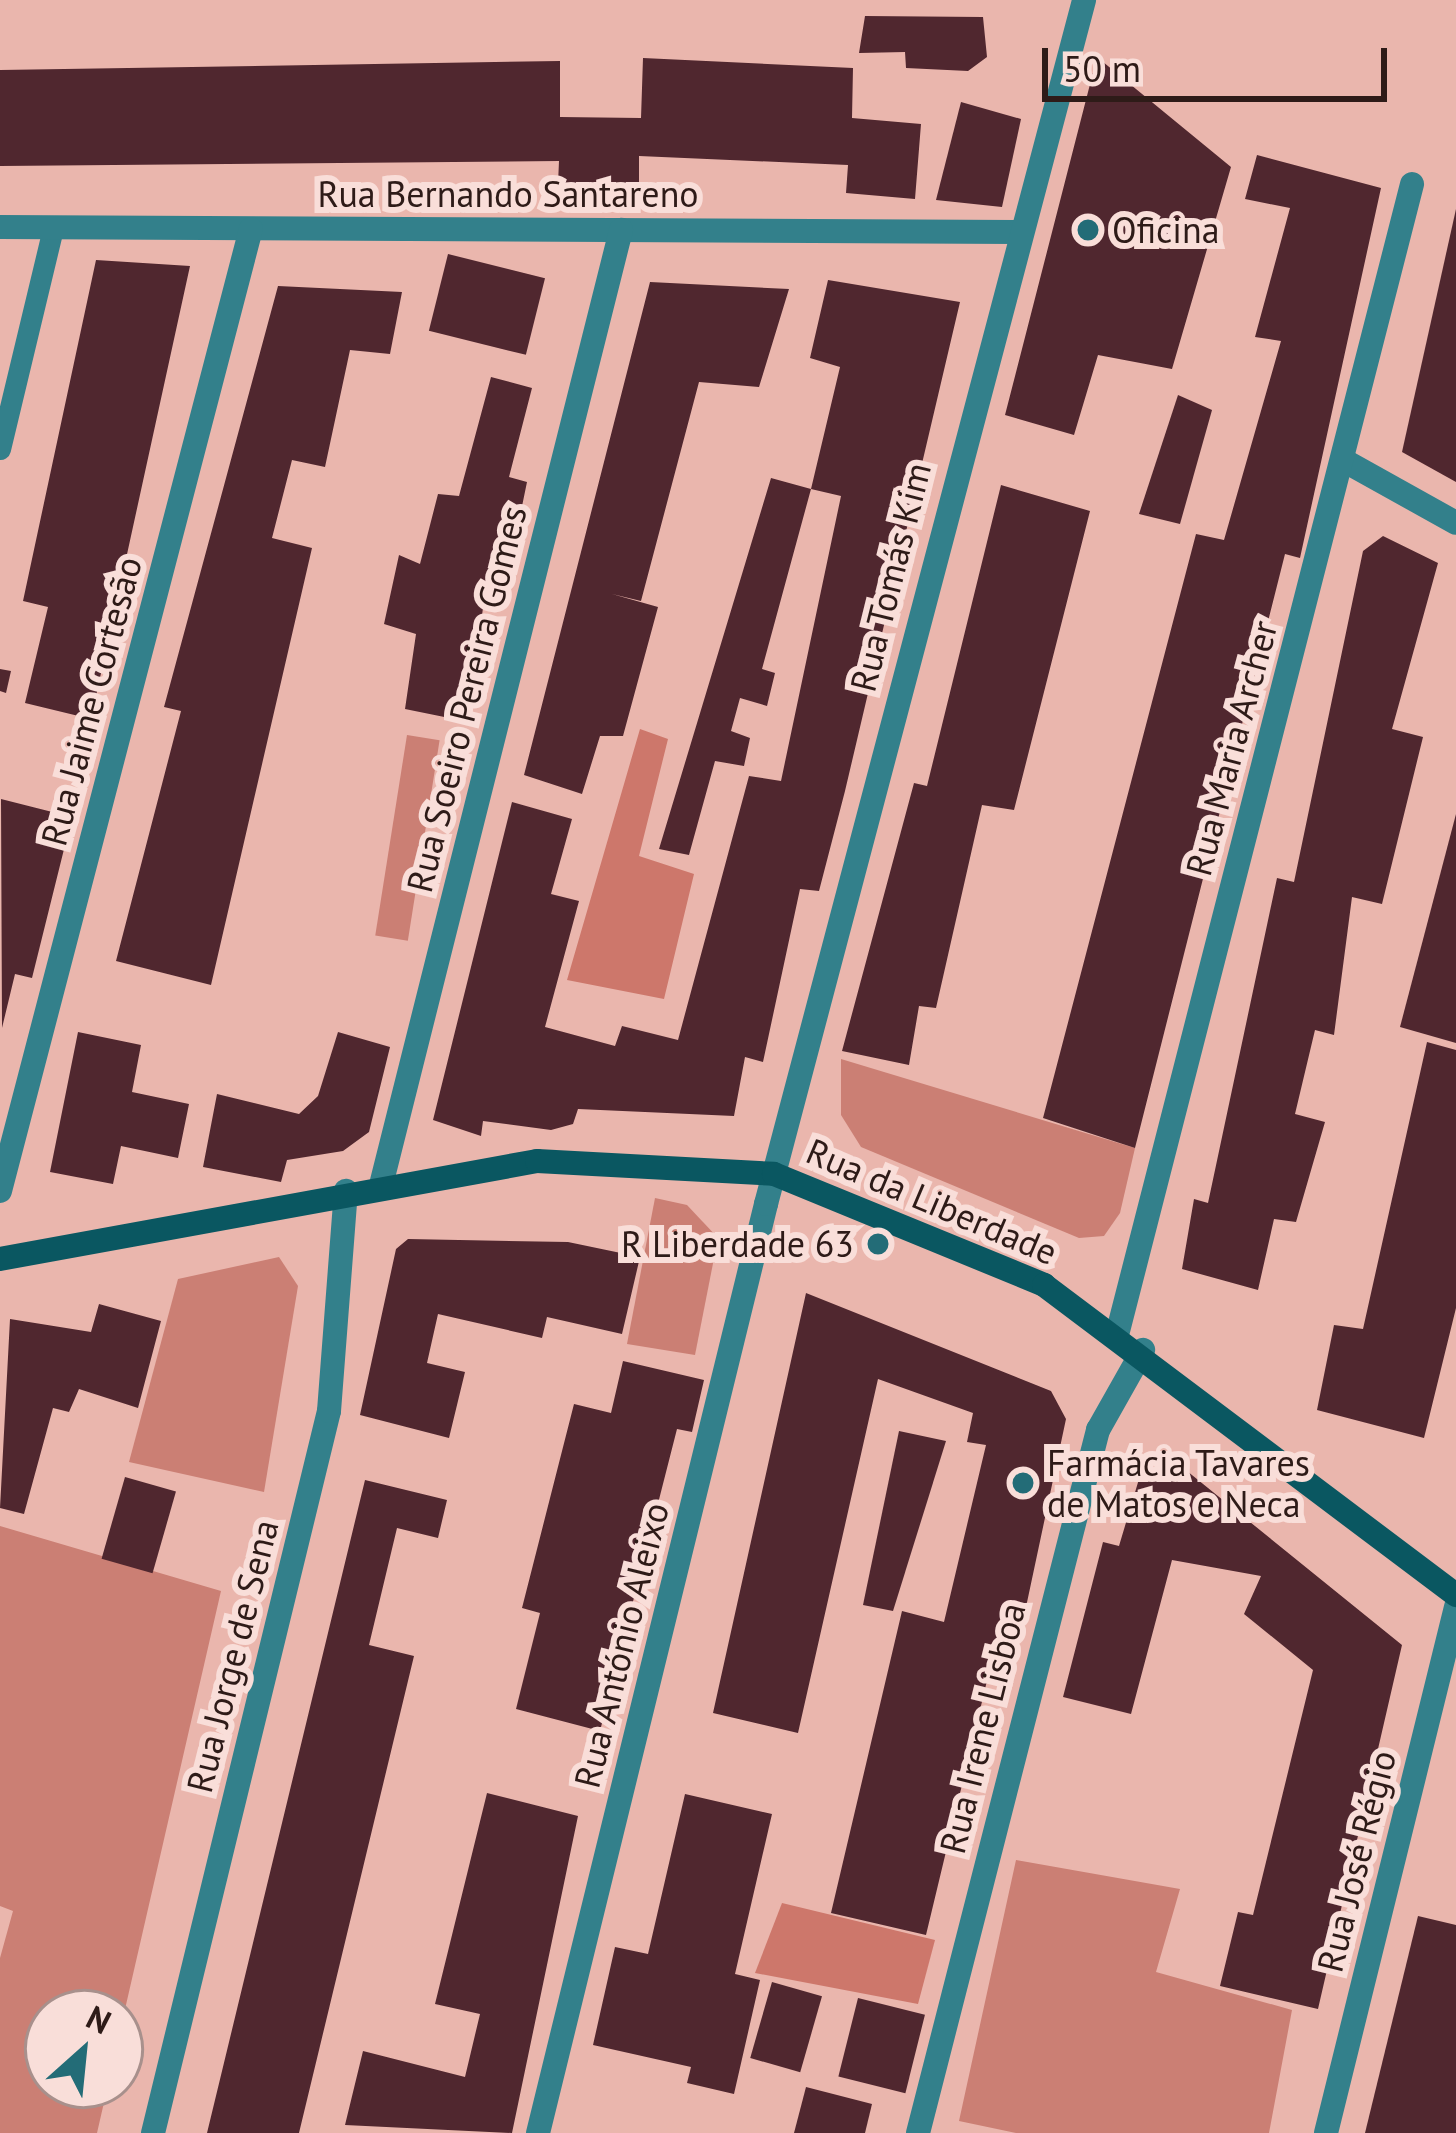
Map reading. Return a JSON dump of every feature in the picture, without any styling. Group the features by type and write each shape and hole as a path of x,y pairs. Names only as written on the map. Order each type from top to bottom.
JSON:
{"street":[{"name":"Rua Tomás Kim","path":"774,1174 1016,232 1084,0"},
{"name":"Rua Maria Archer","path":"1118,1330 1412,184"},
{"name":"Rua Bernando Santareno","path":"0,227 1016,232"},
{"name":"Rua Jaime Cortesão","path":"0,1191 251,229"},
{"name":"Rua Soeiro Pereira Gomes","path":"381,1185 621,230"},
{"path":"1342,460 1456,523"},
{"name":"Rua da Liberdade","path":"0,1259 381,1185 537,1161 774,1174 978,1252 1118,1330 1456,1595"},
{"name":"Rua António Aleixo","path":"538,2133 774,1174"},
{"name":"Rua Jorge de Sena","path":"153,2133 328,1412 346,1192"},
{"name":"Rua Irene Lisboa","path":"918,2133 1098,1430 1143,1350"},
{"name":"Rua José Régio","path":"1326,2133 1456,1607"}],"lane":[{"path":"0,449 53,228"}],"shaded area":[{"path":"640,729 668,739 639,856 694,874 664,999 567,980"},
{"path":"407,735 440,740 408,941 375,936"},
{"path":"841,1059 1135,1148 1120,1213 1104,1236 1079,1238 861,1147 841,1115"},
{"path":"655,1198 687,1205 718,1238 695,1355 627,1344"},
{"path":"279,1257 298,1286 264,1492 129,1462 178,1279"},
{"path":"0,1526 221,1591 130,1989 24,1989 24,2109 102,2109 97,2133 0,2133 0,1958 13,1911 0,1906"},
{"path":"1016,1860 1180,1889 1156,1972 1292,2010 1269,2133 1016,2133 959,2121"},
{"path":"782,1903 935,1940 918,2004 755,1973"}],"building":[{"path":"865,16 983,17 987,57 968,71 906,68 905,52 859,53"},
{"path":"1097,57 1231,167 1172,369 1098,355 1074,435 1005,415"},
{"path":"643,58 853,68 852,118 921,124 915,199 846,193 848,165 639,156 639,186 558,184 559,161 0,166 0,70 560,61 560,117 641,118"},
{"path":"961,102 1021,119 1002,207 936,200"},
{"path":"1257,155 1381,188 1300,558 1285,554 1135,1148 1043,1118 1196,534 1224,540 1281,341 1255,337 1290,208 1245,199"},
{"path":"1456,209 1456,482 1402,452"},
{"path":"448,254 545,278 526,355 429,331"},
{"path":"96,260 190,266 91,719 25,703 48,607 23,601"},
{"path":"828,280 960,302 845,791 819,891 800,889 763,1062 745,1057 734,1116 578,1109 573,1124 551,1130 483,1121 481,1136 433,1120 512,802 572,819 551,894 579,901 545,1027 615,1046 622,1026 678,1040 749,776 781,781 841,496 811,489 840,367 810,358"},
{"path":"650,282 789,289 759,387 699,382 641,601 612,594 658,607 623,736 600,736 582,794 524,775"},
{"path":"278,286 402,292 390,354 350,350 325,467 292,460 272,538 312,548 211,985 116,961 181,711 164,707"},
{"path":"491,377 532,388 509,477 527,482 506,584 486,583 469,722 405,709 416,634 384,624 399,555 420,564 438,494 459,496"},
{"path":"1178,395 1212,410 1180,524 1139,514"},
{"path":"771,478 811,489 762,669 775,673 767,706 740,698 731,731 750,738 744,766 715,761 689,855 659,849"},
{"path":"1001,485 1090,511 1014,810 982,805 936,1008 919,1006 909,1065 842,1051 914,783 927,786"},
{"path":"1383,536 1438,563 1392,729 1423,737 1382,904 1352,897 1334,1035 1315,1030 1295,1114 1325,1122 1296,1222 1274,1219 1258,1290 1182,1269 1194,1199 1208,1203 1277,878 1294,882 1363,551"},
{"path":"0,669 11,671 6,693 0,691"},
{"path":"1,799 72,817 32,978 15,974 2,1028"},
{"path":"1456,814 1456,1043 1400,1027"},
{"path":"78,1032 141,1045 132,1092 189,1104 178,1158 121,1146 113,1184 50,1172"},
{"path":"338,1032 390,1047 369,1132 343,1151 287,1160 281,1182 203,1167 217,1094 299,1114 318,1096"},
{"path":"1427,1042 1456,1050 1456,1308 1424,1438 1317,1410 1334,1325 1363,1329"},
{"path":"408,1239 568,1242 640,1257 622,1334 547,1317 542,1338 438,1314 427,1363 465,1372 449,1438 360,1415 396,1249"},
{"path":"806,1293 1051,1391 1066,1419 1019,1640 998,1635 926,1935 831,1913 902,1611 944,1622 986,1445 967,1442 973,1413 878,1379 798,1733 713,1713"},
{"path":"99,1304 161,1321 138,1408 79,1389 69,1412 53,1408 24,1514 0,1508 10,1319 91,1332"},
{"path":"623,1361 704,1380 692,1432 677,1429 600,1731 516,1709 540,1613 522,1608 574,1404 611,1413"},
{"path":"899,1431 946,1441 893,1611 863,1605"},
{"path":"1158,1467 1187,1471 1402,1645 1318,2009 1220,1986 1238,1912 1253,1915 1313,1670 1244,1614 1261,1576 1172,1560 1131,1714 1063,1697 1103,1542 1119,1546 1139,1479"},
{"path":"125,1477 176,1492 153,1573 102,1559"},
{"path":"365,1480 447,1500 438,1538 397,1528 369,1645 414,1656 299,2133 207,2133"},
{"path":"487,1793 578,1816 512,2133 345,2125 363,2051 465,2077 480,2014 435,2004"},
{"path":"685,1794 772,1814 735,1974 760,1980 734,2094 687,2083 691,2067 593,2045 615,1947 648,1954"},
{"path":"1418,1916 1456,1925 1456,2133 1365,2133"},
{"path":"772,1982 822,1996 800,2072 750,2058"},
{"path":"858,1998 925,2015 905,2093 838,2077"},
{"path":"806,2087 872,2104 865,2133 794,2133"}],"place":[{"name":"Oficina","path":"1088,230"},
{"name":"R Liberdade 63","path":"878,1244"},
{"name":"Farmácia Tavares de Matos e Neca","path":"1023,1483"}]}
